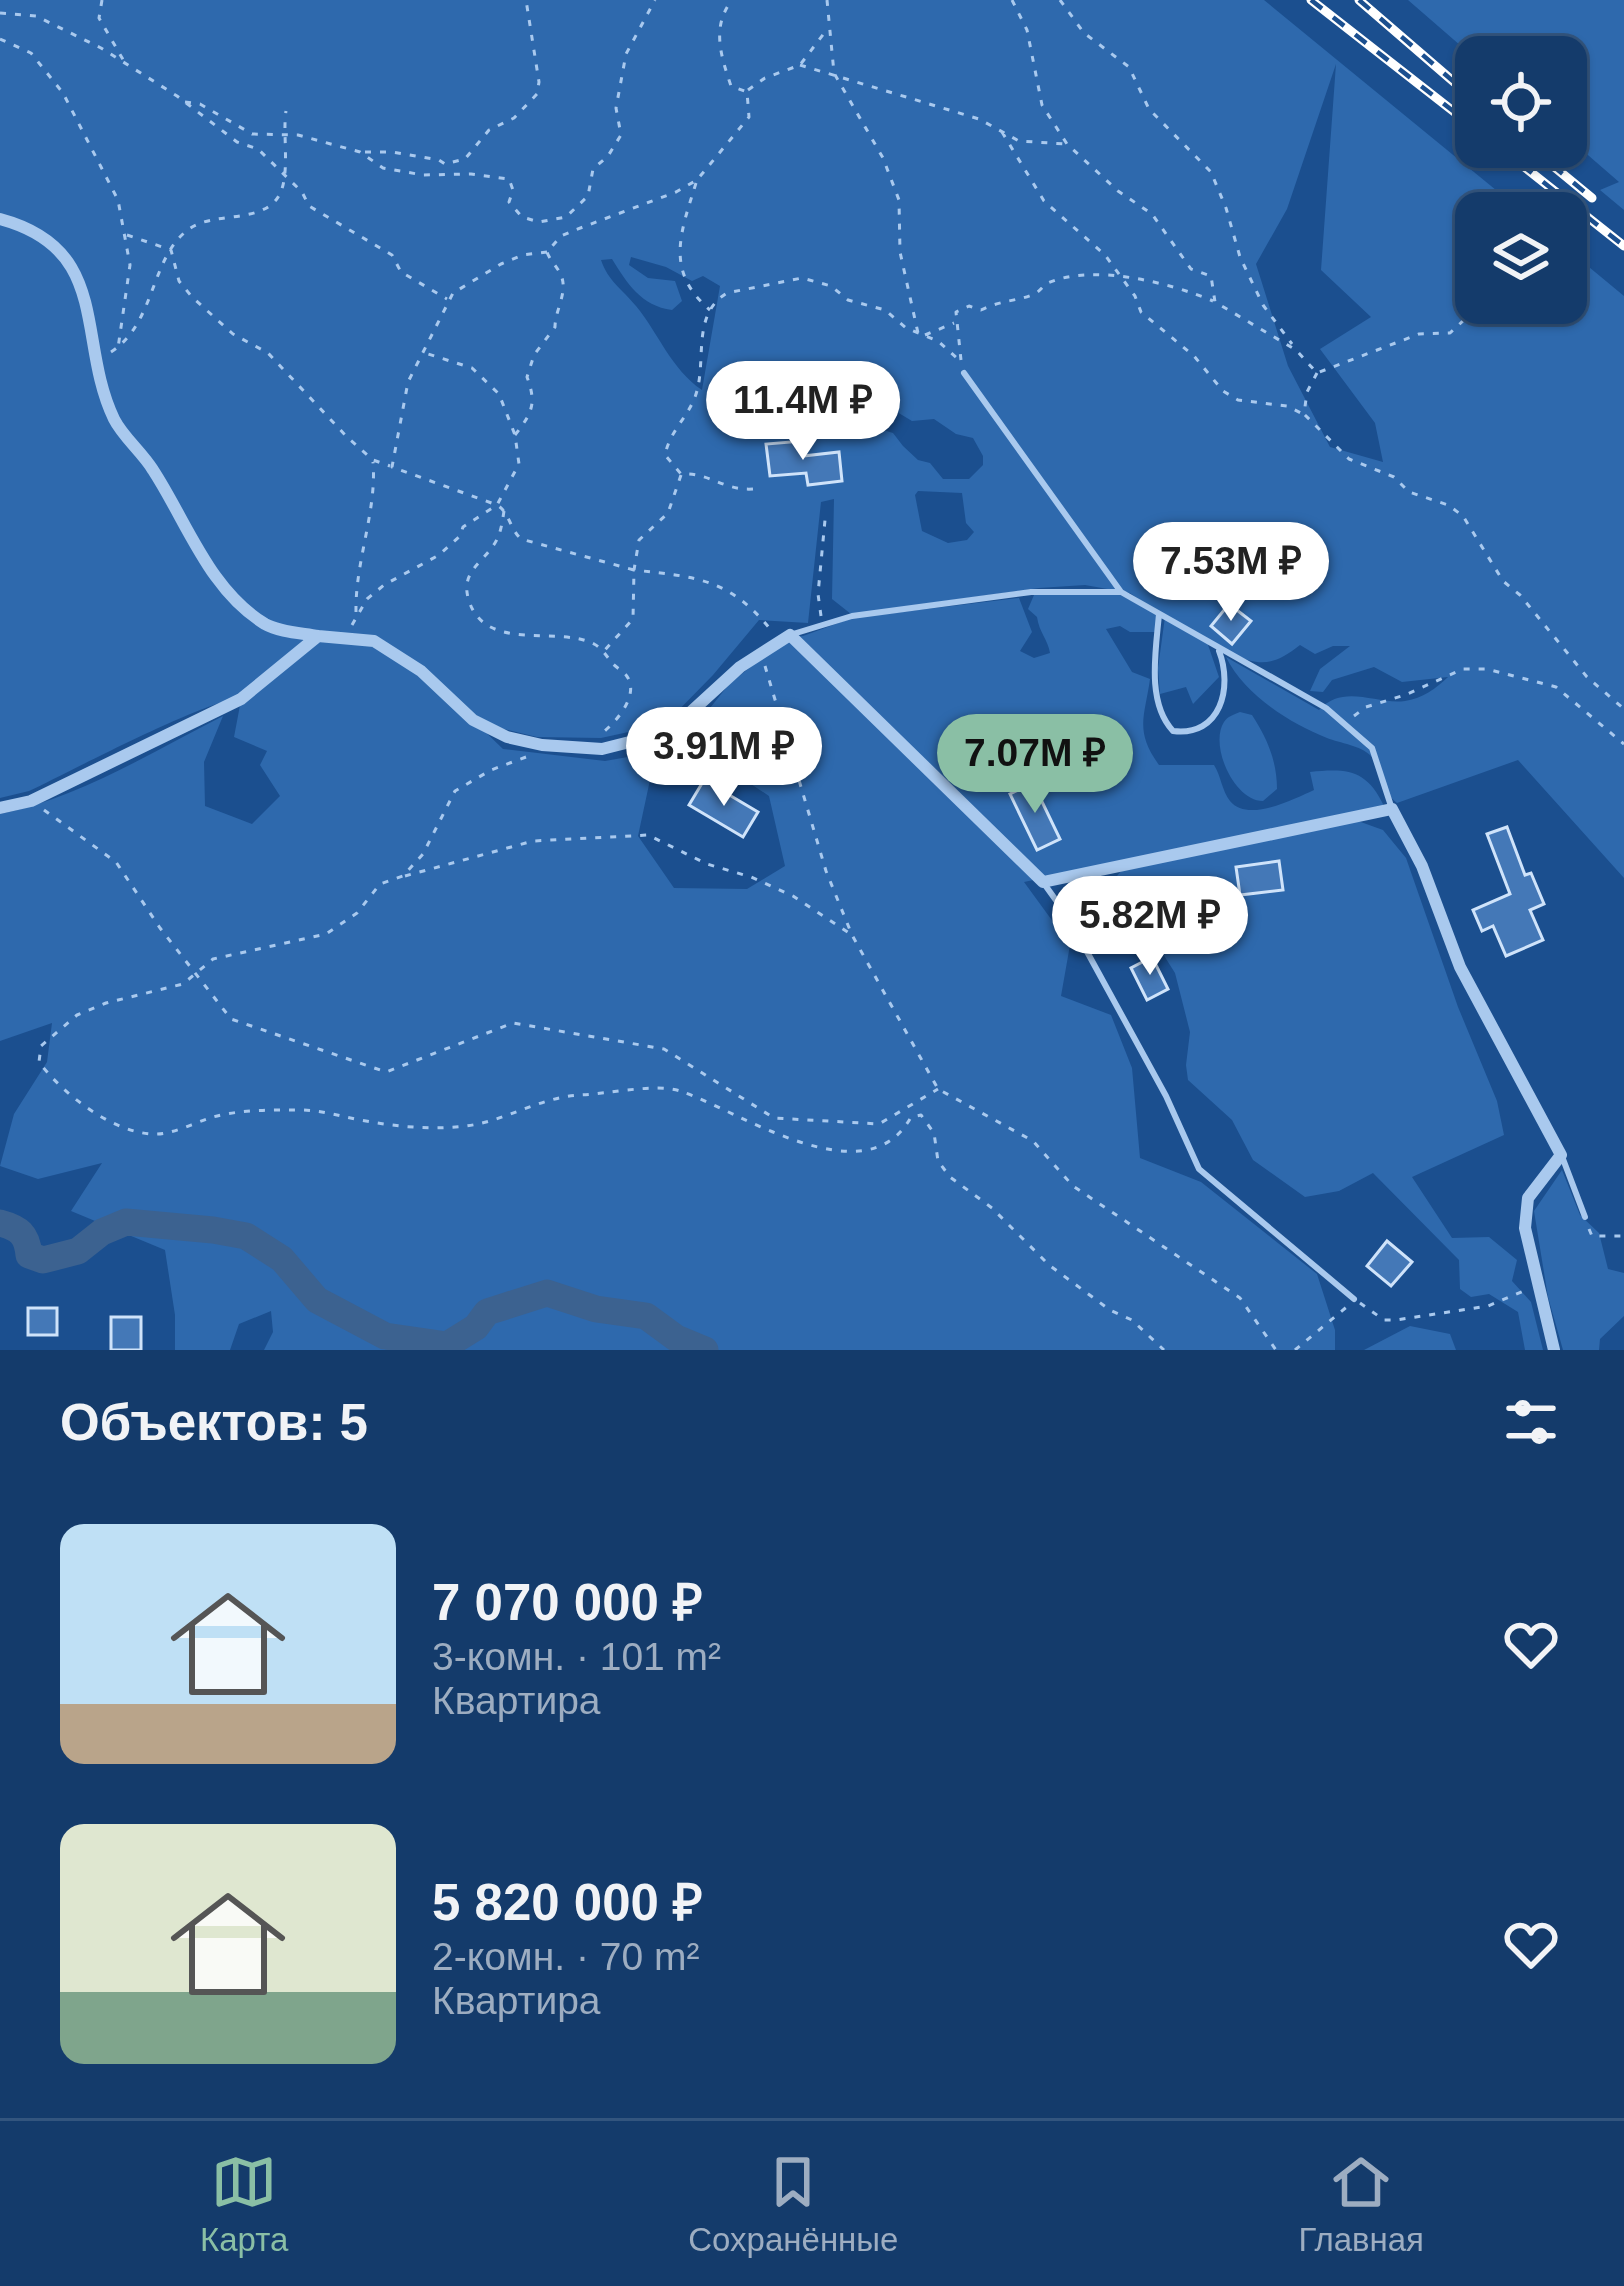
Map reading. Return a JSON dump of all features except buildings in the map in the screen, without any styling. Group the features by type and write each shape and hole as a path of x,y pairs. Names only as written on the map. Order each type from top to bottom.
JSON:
{"street":[{"path":"0,219 32,228 76,274 114,419 152,468 199,550 234,599 268,626 374,641 421,671 473,720 507,737 602,749 670,732 740,667 784,638 1043,882 1392,809 1422,866 1460,967 1562,1155 1528,1198 1525,1228 1554,1350"},
{"path":"0,808 31,801 242,699 318,636"}],"lane":[{"path":"964,373 1121,592 1305,693 1345,723 1377,757 1392,809"},
{"path":"784,638 852,616 1031,592 1121,592"},
{"path":"1159,614 1158,697 1163,717 1173,730 1203,726 1219,710 1227,672 1218,648"},
{"path":"1043,882 1068,917 1166,1096 1199,1169 1354,1299"},
{"path":"1562,1155 1585,1217"}],"path":[{"path":"102,0 99,18 127,64"},
{"path":"184,103 200,104 252,134 284,133 360,152 392,152 445,164 465,159 489,130 514,118 536,94 539,82 526,0"},
{"path":"360,152 383,168 424,176 471,174 509,179 513,190 509,202 522,217 539,222 566,218 588,196 593,169 621,135 616,108 626,54 655,0"},
{"path":"732,0 718,30 723,61 731,86 747,92"},
{"path":"827,0 834,73 883,158 899,200 900,252 921,334"},
{"path":"1012,0 1027,29 1042,105 1067,144 1152,214 1191,269 1211,276 1215,302"},
{"path":"1060,0 1084,32 1129,67 1149,109 1211,172 1240,257 1263,304 1317,373"},
{"path":"0,13 36,16 68,28 127,64 237,142 258,149 302,192 309,206 392,255 401,272 448,300"},
{"path":"800,65 829,27"},
{"path":"0,39 31,53 64,93 118,200 130,265 118,348"},
{"path":"747,92 765,77 800,65 979,119 1019,141 1067,144"},
{"path":"711,311 695,298 678,256 678,240 698,180 749,117 747,92"},
{"path":"98,360 135,330 171,250 190,227 268,207 280,196 286,165 286,111"},
{"path":"1002,132 1045,201 1105,255 1142,312 1194,356 1223,392 1238,400 1287,406 1304,415 1349,459 1394,477 1409,492 1448,505 1463,516 1503,581 1587,677 1624,709"},
{"path":"392,466 400,440 401,407 422,352 448,300 466,282 523,255 547,252 561,236 698,180"},
{"path":"554,220 561,236"},
{"path":"127,235 171,250"},
{"path":"171,250 179,281 192,298 233,334 268,353 373,460 497,505 520,539 634,570 720,584 784,638"},
{"path":"515,435 534,408 526,377 534,355 555,327 554,314 562,298 562,278 547,252"},
{"path":"964,373 956,312 1036,294 1049,282 1116,276 1184,289 1296,350"},
{"path":"681,474 665,455 669,437 694,401 702,365 700,343 718,298 727,293 802,278 831,286 848,300 885,310 938,341 962,363"},
{"path":"921,334 956,322"},
{"path":"1304,415 1307,392 1317,373 1419,334 1450,333 1460,324"},
{"path":"356,614 384,585 440,555 463,527 497,505 519,464 515,435 500,394 472,368 422,352"},
{"path":"348,638 356,614 358,571 375,485 373,460"},
{"path":"681,474 698,472 733,490 753,489"},
{"path":"603,652 633,619 639,540 668,513 681,474"},
{"path":"504,509 492,548 468,574 466,594 472,610 504,631 596,645 626,673 631,687 629,700 609,728 581,748"},
{"path":"823,624 818,594 825,520"},
{"path":"761,653 826,871 852,935 938,1089 1033,1141 1073,1186 1240,1298 1276,1350"},
{"path":"1345,723 1366,707 1463,669 1487,669 1556,687 1624,744"},
{"path":"403,876 423,854 455,791 491,770 522,760 542,745"},
{"path":"31,801 116,862 231,1019 386,1072 513,1023 664,1049 774,1118 879,1124 938,1089"},
{"path":"852,935 793,896 707,864 648,835 533,841 380,884 357,913 326,934 213,959 183,984 77,1015 40,1046 39,1062 55,1084 92,1108 125,1128 153,1135 215,1117 300,1109 430,1129 471,1126 530,1105 654,1087 678,1090 768,1131 836,1151 874,1147 921,1115 934,1133 938,1161 950,1177 992,1208 1049,1265 1110,1310 1132,1320 1164,1350"},
{"path":"1585,1217 1592,1236 1624,1236"},
{"path":"1295,1350 1337,1319 1354,1299 1384,1320 1396,1320 1488,1306 1537,1287"}],"shaded area":[{"path":"0,0 1264,0 1455,156 1455,168 1469,168 1498,192 1455,192 1455,324 1587,324 1587,265 1624,296 1624,878 1518,760 1397,803 1370,755 1283,716 1244,683 1226,657 1319,710 1350,696 1411,700 1448,677 1402,682 1374,667 1332,680 1323,692 1310,691 1320,669 1350,646 1333,646 1315,654 1300,645 1275,660 1254,662 1206,639 1219,677 1193,704 1186,687 1160,694 1158,668 1165,617 1130,593 1085,585 1039,588 851,614 832,599 834,499 821,502 808,623 759,620 665,724 601,738 537,737 475,722 503,749 605,761 656,752 638,836 674,888 747,889 785,866 769,796 690,733 730,683 789,637 852,618 1019,598 1032,632 1020,651 1034,658 1050,653 1037,617 1028,609 1034,595 1120,595 1158,615 1157,632 1130,632 1120,626 1106,629 1132,672 1150,679 1144,733 1159,765 1214,765 1230,801 1248,810 1271,807 1314,790 1310,772 1323,771 1363,778 1384,806 1024,882 1070,945 1061,996 1111,1015 1132,1068 1140,1158 1201,1182 1317,1274 1335,1330 1335,1350 264,1350 273,1332 271,1311 239,1324 230,1350 175,1350 165,1250 71,1211 102,1163 38,1179 0,1166 14,1114 47,1062 52,1023 0,1041 0,814 87,785 223,716 204,762 205,806 252,824 280,796 260,765 267,751 234,737 241,700 319,637 328,637 317,635 240,699 199,710 29,791 0,798","holes":["1336,64 1321,270 1371,317 1320,349 1375,423 1383,462 1330,447 1288,366 1256,264 1287,209","631,257 692,281 703,276 720,286 702,390 674,362 601,260 612,259 636,292 652,304 672,310 682,301 675,281 648,278 629,265","897,412 912,421 934,419 956,434 973,438 983,465 969,479 943,479 893,433 880,429 881,420","918,491 962,493 966,523 974,532 967,540 948,543 922,531"]},
{"path":"1408,0 1624,0 1624,210 1600,190 1619,182 1587,154 1587,36 1455,36 1455,41"},
{"path":"1240,712 1252,715 1273,759 1277,789 1263,801 1243,792 1222,757 1224,722"},
{"path":"1358,821 1383,830 1406,858 1497,1101 1504,1135 1412,1177 1452,1238 1489,1237 1517,1260 1512,1281 1531,1302 1543,1350 1525,1350 1518,1312 1489,1294 1471,1297 1460,1289 1459,1260 1373,1173 1339,1191 1305,1197 1253,1160 1232,1120 1188,1080 1190,1032 1175,973 1117,891 1121,871"},
{"path":"1562,1170 1580,1215 1599,1233 1608,1269 1624,1273 1624,1316 1600,1339 1599,1350 1563,1350 1548,1297 1534,1211"},
{"path":"1410,1326 1450,1334 1456,1350 1364,1350"}],"waterway":[{"path":"0,1223 21,1233 29,1255 43,1260 78,1251 102,1232 126,1222 246,1236 282,1259 317,1300 385,1336 447,1345 476,1327 487,1312 547,1293 596,1309 646,1316 676,1338 705,1350"}],"railway":[{"path":"1311,0 1455,113"},
{"path":"1359,0 1455,83"},
{"path":"1526,168 1624,246"},
{"path":"1556,168 1592,198"}]}
